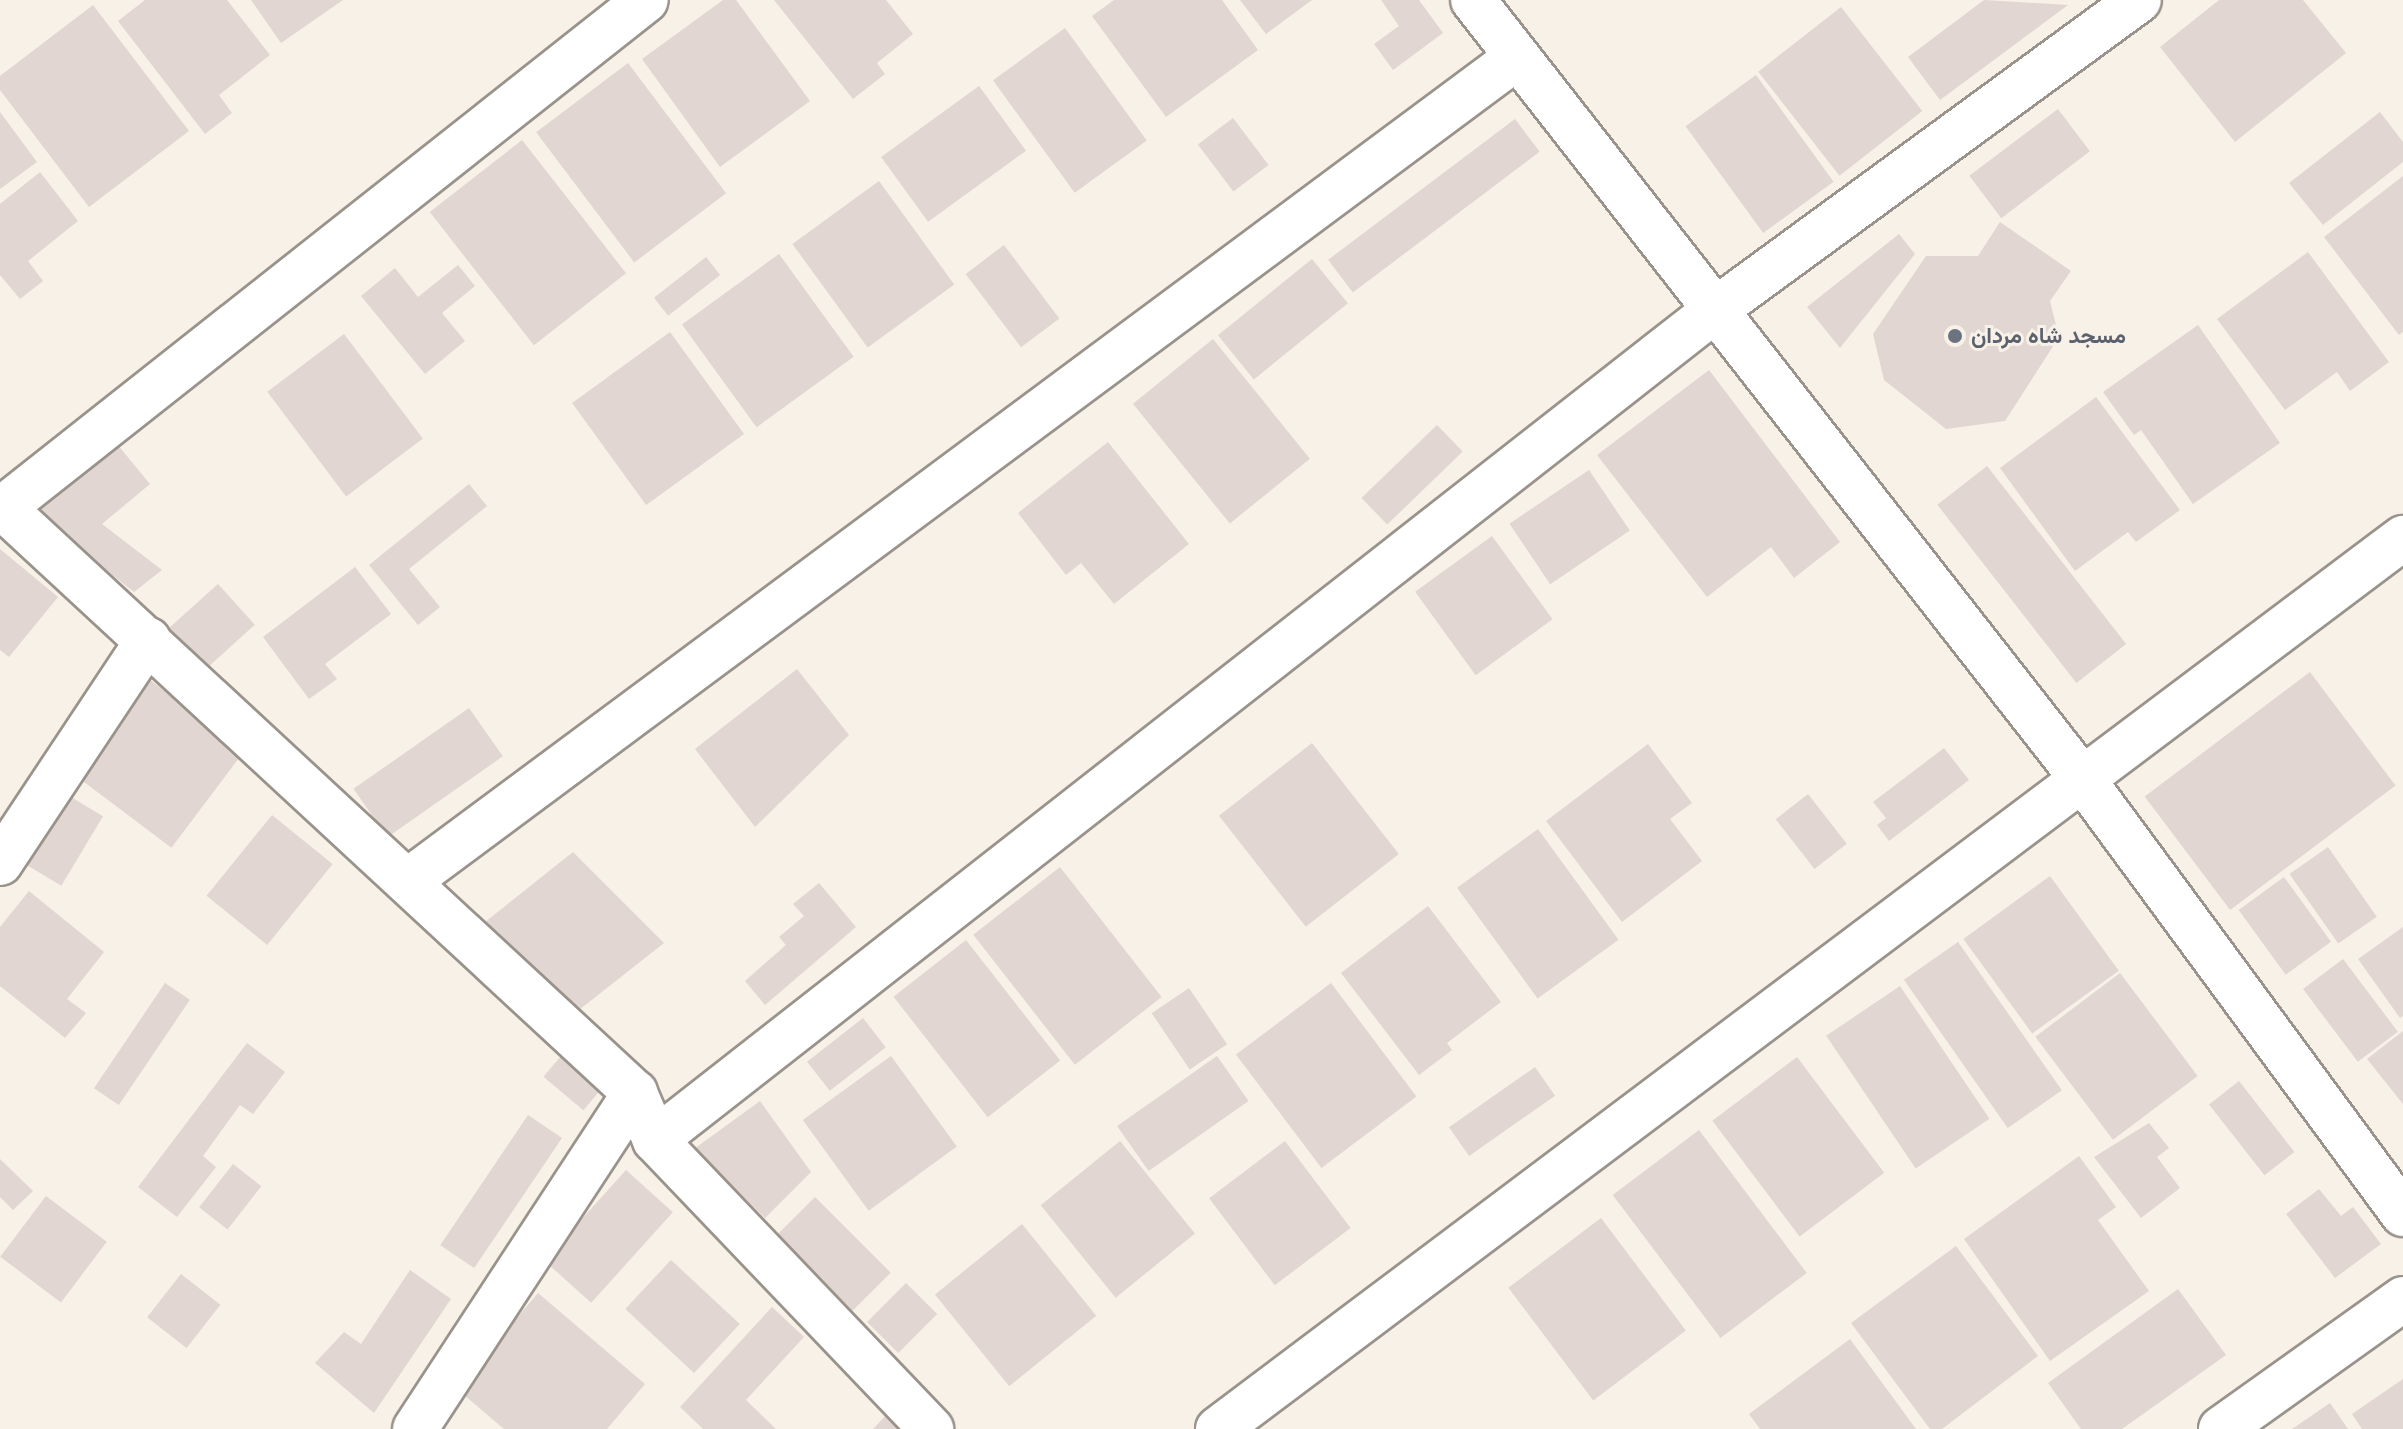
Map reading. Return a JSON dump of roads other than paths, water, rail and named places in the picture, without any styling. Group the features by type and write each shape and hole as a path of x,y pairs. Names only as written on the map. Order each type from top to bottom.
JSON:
{"street":[{"path":"646,0 1,507 635,1093 655,1140 930,1428"},
{"path":"1473,0 2084,781 2403,1214"},
{"path":"655,1140 1715,310 2139,0"},
{"path":"408,881 1516,58"},
{"path":"1218,1429 2084,781 2403,538"},
{"path":"0,863 148,640"},
{"path":"415,1429 635,1093"},
{"path":"2221,1429 2403,1299"}],"place":[{"name":"مسجد شاه مردان","path":"1955,336"}]}
